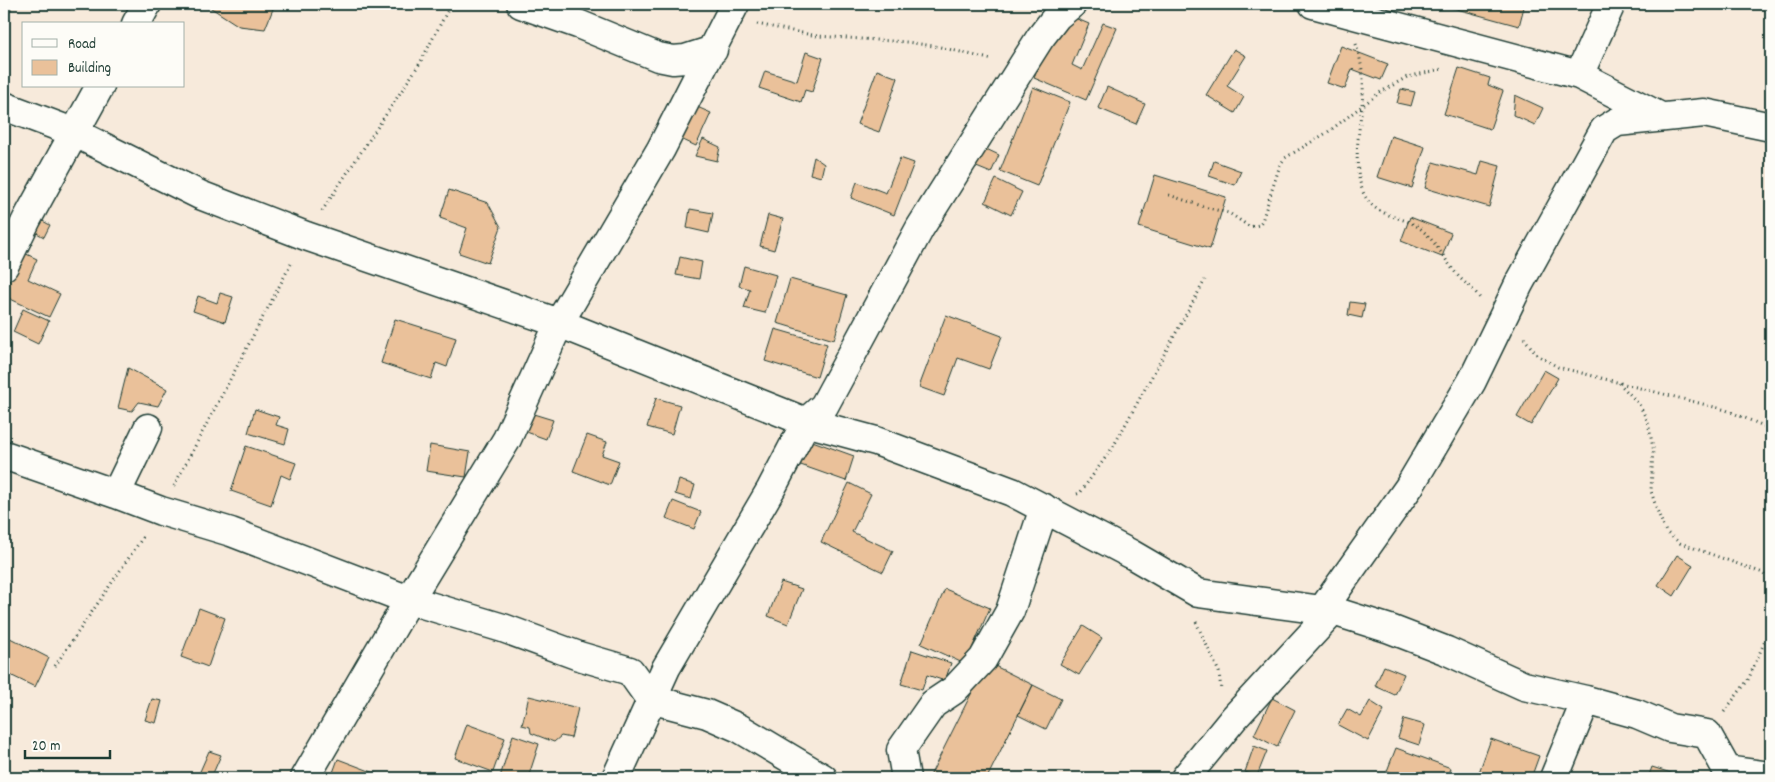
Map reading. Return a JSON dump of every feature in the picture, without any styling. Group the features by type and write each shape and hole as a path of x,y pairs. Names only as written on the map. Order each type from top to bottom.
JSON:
{"street":[{"path":"137,22 147,4"},
{"path":"521,4 578,24 658,57 674,60 685,59 716,45"},
{"path":"305,778 409,600 507,439 559,323 661,149 716,45 735,4"},
{"path":"616,778 650,699 666,668 771,489 806,422 824,406 920,228 1040,38 1057,16 1072,4"},
{"path":"1313,4 1580,75 1661,117"},
{"path":"1580,75 1611,4"},
{"path":"4,266 73,132 99,88"},
{"path":"4,106 73,132 200,195 306,236 559,323 806,422 876,441 1012,492 1131,554 1198,594 1328,611 1398,632 1524,686 1637,714 1670,728 1707,734 1727,770 1771,776"},
{"path":"1185,778 1225,728 1328,611 1409,487 1472,381 1519,284 1604,130 1617,122 1704,114 1771,127"},
{"path":"116,494 148,428"},
{"path":"4,455 161,511 231,532 409,600 503,628 579,656 630,672 650,699 707,714 739,728 823,778"},
{"path":"906,778 901,750 933,704 954,690 983,658 1010,611 1044,508"},
{"path":"1554,778 1586,700"}],"path":[{"path":"4,23 13,4"},
{"path":"55,666 161,511 306,236 420,63 451,4"},
{"path":"1346,13 1361,61 1363,92 1358,130 1358,170 1364,192 1371,204 1379,210 1420,228 1438,247 1459,277 1480,296 1501,321 1536,355 1558,367 1617,380 1626,385 1726,410 1771,429"},
{"path":"716,45 743,25 754,24 817,36 908,42 940,47 1022,67"},
{"path":"1169,195 1208,208 1229,212 1250,227 1259,225 1280,166 1285,158 1328,132 1379,93 1407,77 1450,68"},
{"path":"1044,508 1080,493 1113,447 1205,280"},
{"path":"1617,380 1639,404 1648,422 1654,448 1651,491 1656,510 1666,532 1680,543 1763,573 1771,584"},
{"path":"1196,620 1219,672 1225,728"},
{"path":"1707,734 1748,680 1771,627"}],"building":[{"path":"205,4 275,4 265,29 239,26"},
{"path":"1442,4 1511,4 1524,7 1519,26"},
{"path":"1063,13 1089,24 1072,65 1082,70 1103,23 1117,28 1086,100 1034,78"},
{"path":"1341,46 1388,64 1381,80 1352,69 1345,89 1327,83"},
{"path":"1234,49 1246,56 1227,86 1244,97 1235,113 1206,95"},
{"path":"806,52 823,58 812,92 805,90 801,102 759,88 765,71 797,81"},
{"path":"1459,68 1490,78 1488,85 1503,91 1490,129 1444,114"},
{"path":"877,70 898,78 879,132 857,124"},
{"path":"1033,87 1070,102 1037,186 1000,171"},
{"path":"1107,87 1145,104 1136,124 1098,108"},
{"path":"1401,89 1415,92 1411,106 1397,103"},
{"path":"1515,95 1543,108 1535,125 1513,115"},
{"path":"695,106 711,113 696,146 681,139"},
{"path":"1391,136 1425,147 1412,188 1377,177"},
{"path":"703,139 720,147 717,161 695,156"},
{"path":"982,147 999,155 991,173 974,166"},
{"path":"814,157 824,164 821,177 810,174"},
{"path":"900,158 914,163 894,215 851,198 857,182 886,193"},
{"path":"1214,161 1241,171 1235,185 1209,176"},
{"path":"1482,161 1500,166 1489,207 1425,188 1433,162 1478,175"},
{"path":"1155,175 1226,197 1210,249 1139,227"},
{"path":"996,179 1022,192 1011,215 985,202"},
{"path":"449,190 488,203 501,227 488,263 459,253 467,228 440,218"},
{"path":"690,209 713,213 709,233 687,228"},
{"path":"768,215 783,219 774,250 760,246"},
{"path":"1410,217 1451,233 1442,257 1401,241"},
{"path":"37,218 50,225 44,237 31,230"},
{"path":"22,252 37,259 28,279 60,294 49,317 4,296"},
{"path":"680,257 702,262 699,279 676,275"},
{"path":"744,266 776,275 765,313 744,308 750,289 739,286"},
{"path":"790,279 847,295 834,340 777,323"},
{"path":"220,293 233,297 225,322 193,311 198,296 217,303"},
{"path":"1350,302 1365,304 1362,318 1348,315"},
{"path":"23,309 49,321 38,344 13,332"},
{"path":"946,315 1002,336 989,369 958,358 944,396 919,387"},
{"path":"395,319 456,338 447,367 436,363 431,379 381,363"},
{"path":"775,329 827,344 817,377 765,361"},
{"path":"128,368 167,389 158,406 139,402 132,411 118,408"},
{"path":"1544,370 1558,378 1531,425 1517,417"},
{"path":"656,398 680,405 672,434 647,427"},
{"path":"255,409 279,417 276,425 289,429 285,444 248,433"},
{"path":"527,412 553,420 546,439 521,430"},
{"path":"587,435 607,442 602,455 619,461 610,485 573,471"},
{"path":"804,438 854,456 846,481 795,463"},
{"path":"430,445 470,452 466,477 426,471"},
{"path":"246,446 296,463 290,479 281,475 271,505 231,491"},
{"path":"679,480 695,485 691,499 675,494"},
{"path":"849,483 871,494 852,532 893,551 883,572 821,542"},
{"path":"673,501 701,512 694,529 666,518"},
{"path":"1677,555 1693,565 1674,596 1658,585"},
{"path":"781,582 802,589 788,624 768,616"},
{"path":"945,589 990,608 965,664 921,644"},
{"path":"199,608 225,618 208,667 181,657"},
{"path":"1083,626 1102,638 1079,675 1060,664"},
{"path":"10,638 49,658 35,687 4,672 4,651"},
{"path":"1771,647 1771,664 1767,663"},
{"path":"912,650 951,663 945,681 927,675 922,690 901,684"},
{"path":"987,662 1033,685 987,778 929,778"},
{"path":"1384,666 1404,674 1395,695 1375,686"},
{"path":"1033,685 1061,699 1046,729 1018,715"},
{"path":"529,696 578,708 571,738 561,736 554,742 531,733 530,727 522,725"},
{"path":"1272,698 1295,710 1277,747 1254,735"},
{"path":"152,699 162,701 156,723 145,720"},
{"path":"1370,701 1384,710 1368,741 1338,725 1347,709 1361,717"},
{"path":"1404,719 1425,725 1419,745 1398,738"},
{"path":"467,724 505,738 493,772 455,758"},
{"path":"513,735 539,744 528,778 500,777"},
{"path":"1491,739 1539,756 1531,778 1477,778"},
{"path":"1254,746 1267,751 1257,776 1245,772"},
{"path":"1396,748 1451,768 1448,778 1408,778 1387,771"},
{"path":"209,751 221,755 211,778 204,778 198,776"},
{"path":"338,759 388,778 331,778"},
{"path":"1652,767 1687,778 1648,778"}]}
